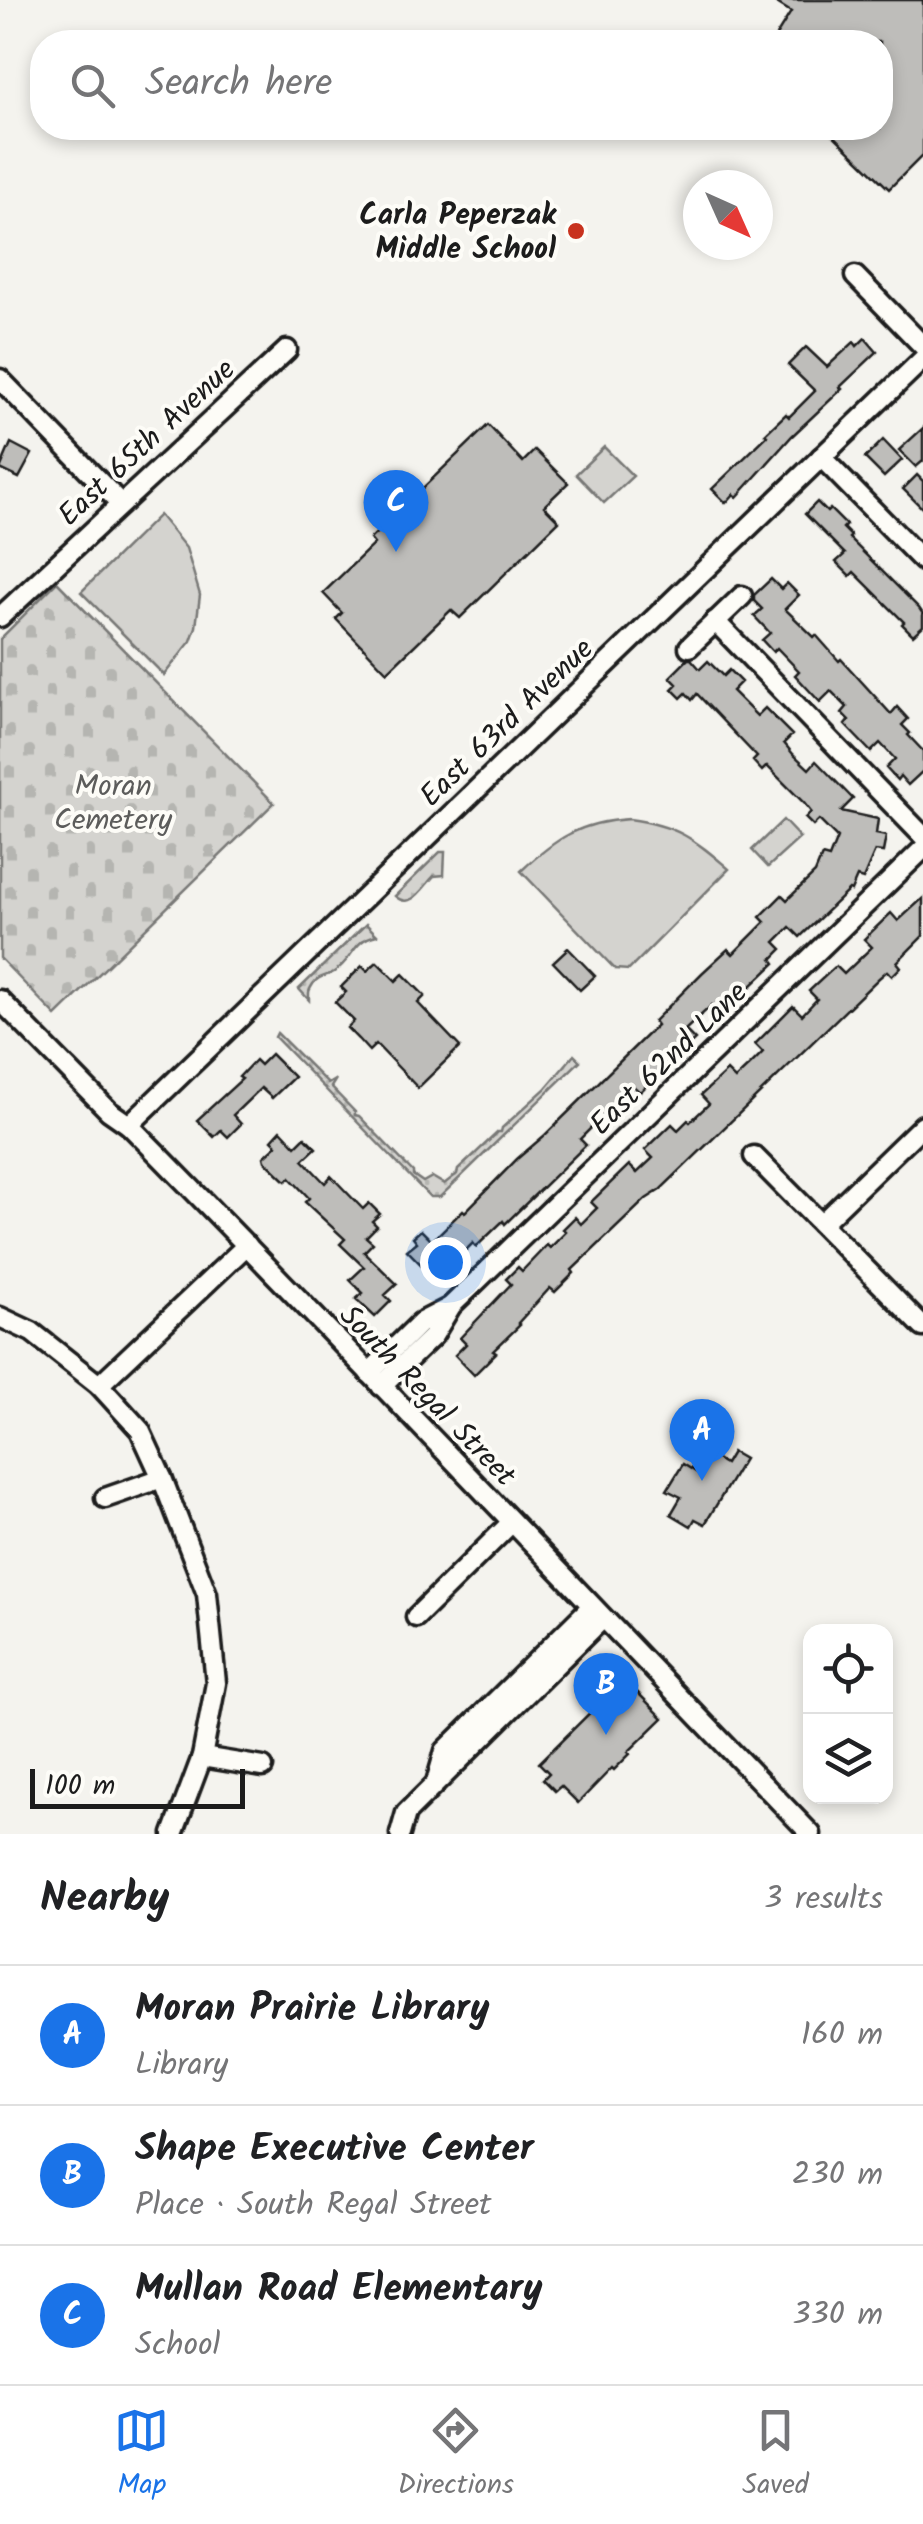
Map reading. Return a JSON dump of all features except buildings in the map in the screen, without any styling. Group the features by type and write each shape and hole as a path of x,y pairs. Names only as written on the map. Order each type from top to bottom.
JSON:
{"street":[{"path":"856,276 923,346"},
{"name":"East 65th Avenue","path":"0,617 286,350"},
{"name":"East 63rd Avenue","path":"129,1124 923,360"},
{"path":"0,379 120,503"},
{"path":"821,456 923,560"},
{"path":"689,646 742,596"},
{"path":"715,621 923,836"},
{"name":"East 62nd Lane","path":"375,1380 402,1340 421,1322 451,1306 923,849"},
{"name":"South Regal Street","path":"0,1000 247,1245 811,1834"},
{"path":"822,1224 923,1125"},
{"path":"754,1156 923,1327"},
{"path":"99,1385 247,1245"},
{"name":"East 62nd Lane","path":"375,1380 434,1336 451,1306"},
{"path":"0,1317 32,1332 99,1385 140,1430 207,1594 216,1683 202,1757 173,1834"},
{"path":"106,1498 162,1478"},
{"path":"416,1617 511,1523"},
{"path":"400,1834 406,1813 436,1782 445,1751 597,1613"},
{"path":"202,1757 263,1767"}],"green space":[{"path":"604,447 633,476 604,503 576,474"},
{"path":"159,515 186,548 200,595 191,641 164,675 81,592"},
{"name":"Moran Cemetery","path":"57,582 274,803 56,1016 0,958 0,639"},
{"path":"629,819 684,835 729,869 629,970 615,969 521,871 570,834 596,824"},
{"path":"783,820 800,838 768,867 752,850"},
{"path":"440,852 445,852 444,875 434,876 411,899 395,896"},
{"path":"366,924 377,935 358,945 334,972 315,981 309,1000 299,989"},
{"path":"277,1033 328,1084 336,1079 331,1087 413,1175 423,1182 432,1177 444,1184 545,1089 574,1055 580,1061 440,1197 430,1197 275,1037"}],"place":[{"name":"Carla Peperzak Middle School","path":"576,231"},
{"name":"Mullan Road Elementary","path":"396,552"},
{"name":"Moran Prairie Library","path":"702,1481"},
{"name":"Shape Executive Center","path":"606,1735"}]}
